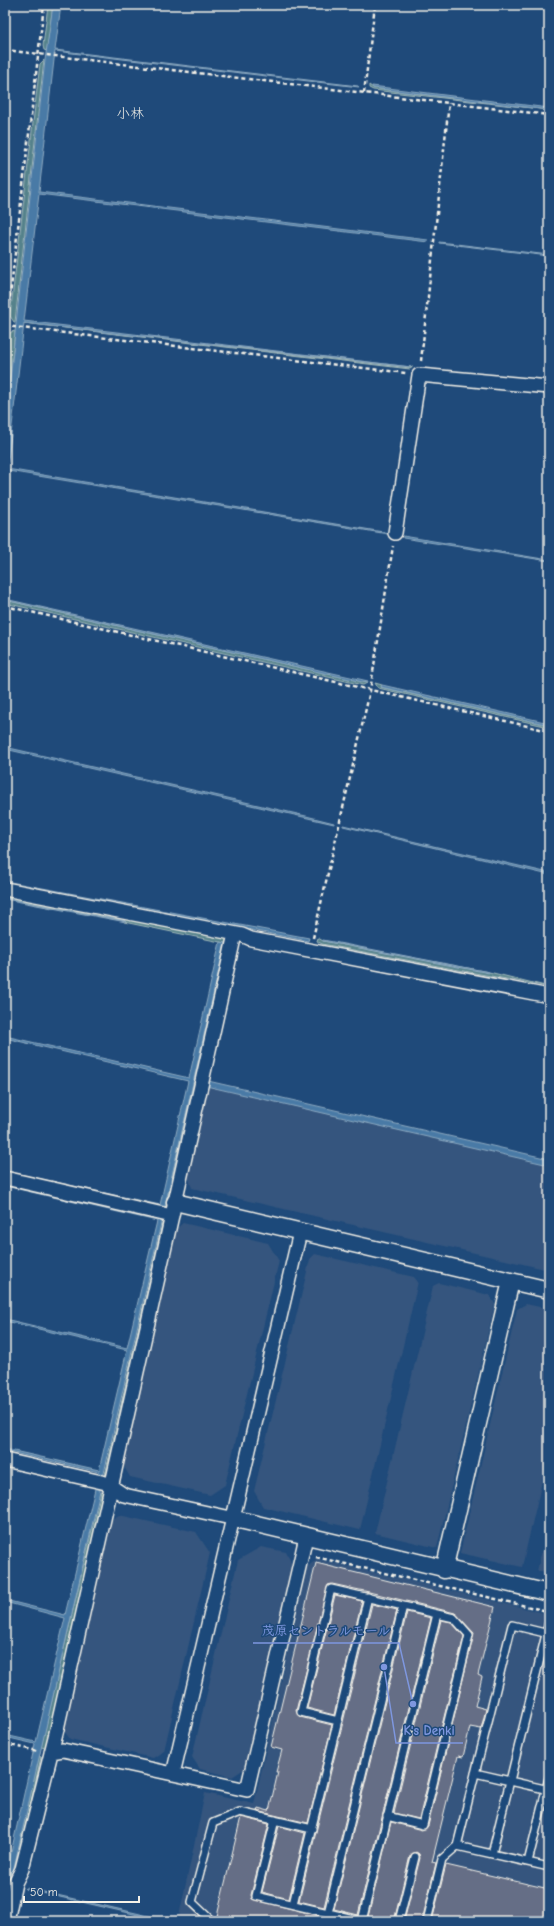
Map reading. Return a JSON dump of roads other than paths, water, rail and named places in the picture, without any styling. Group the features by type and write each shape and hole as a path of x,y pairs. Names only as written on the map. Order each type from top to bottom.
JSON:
{"street":[{"path":"395,533 420,375 549,387"},
{"path":"5,889 235,934 251,939 310,951 549,996"},
{"path":"7,1921 16,1883 22,1869 51,1752 112,1488 235,934"},
{"path":"5,1178 300,1232 549,1290"},
{"path":"173,1774 231,1518 300,1232"},
{"path":"444,1570 511,1281"},
{"path":"5,1460 106,1483 124,1495 231,1518 444,1570 549,1593"},
{"path":"51,1752 63,1750 247,1790 306,1537"}],"lane":[{"path":"338,1721 301,1712 331,1588 454,1618 469,1635 422,1825 387,1816"},
{"path":"293,1904 368,1597"},
{"path":"328,1913 403,1606"},
{"path":"275,1820 256,1896 362,1921 436,1614"},
{"path":"492,1854 548,1634 549,1622"},
{"path":"427,1921 442,1859 457,1846 512,1625 548,1634"},
{"path":"476,1773 548,1790"},
{"path":"528,1862 548,1790 549,1778"},
{"path":"212,1921 192,1902 213,1823 240,1812 312,1830"},
{"path":"457,1846 549,1867"},
{"path":"399,1921 415,1857"}],"place":[{"name":"K's Denki","path":"384,1667"},
{"name":"茂原セントラルモール","path":"413,1704"}],"district":[{"name":"小林","path":"130,113"}]}
